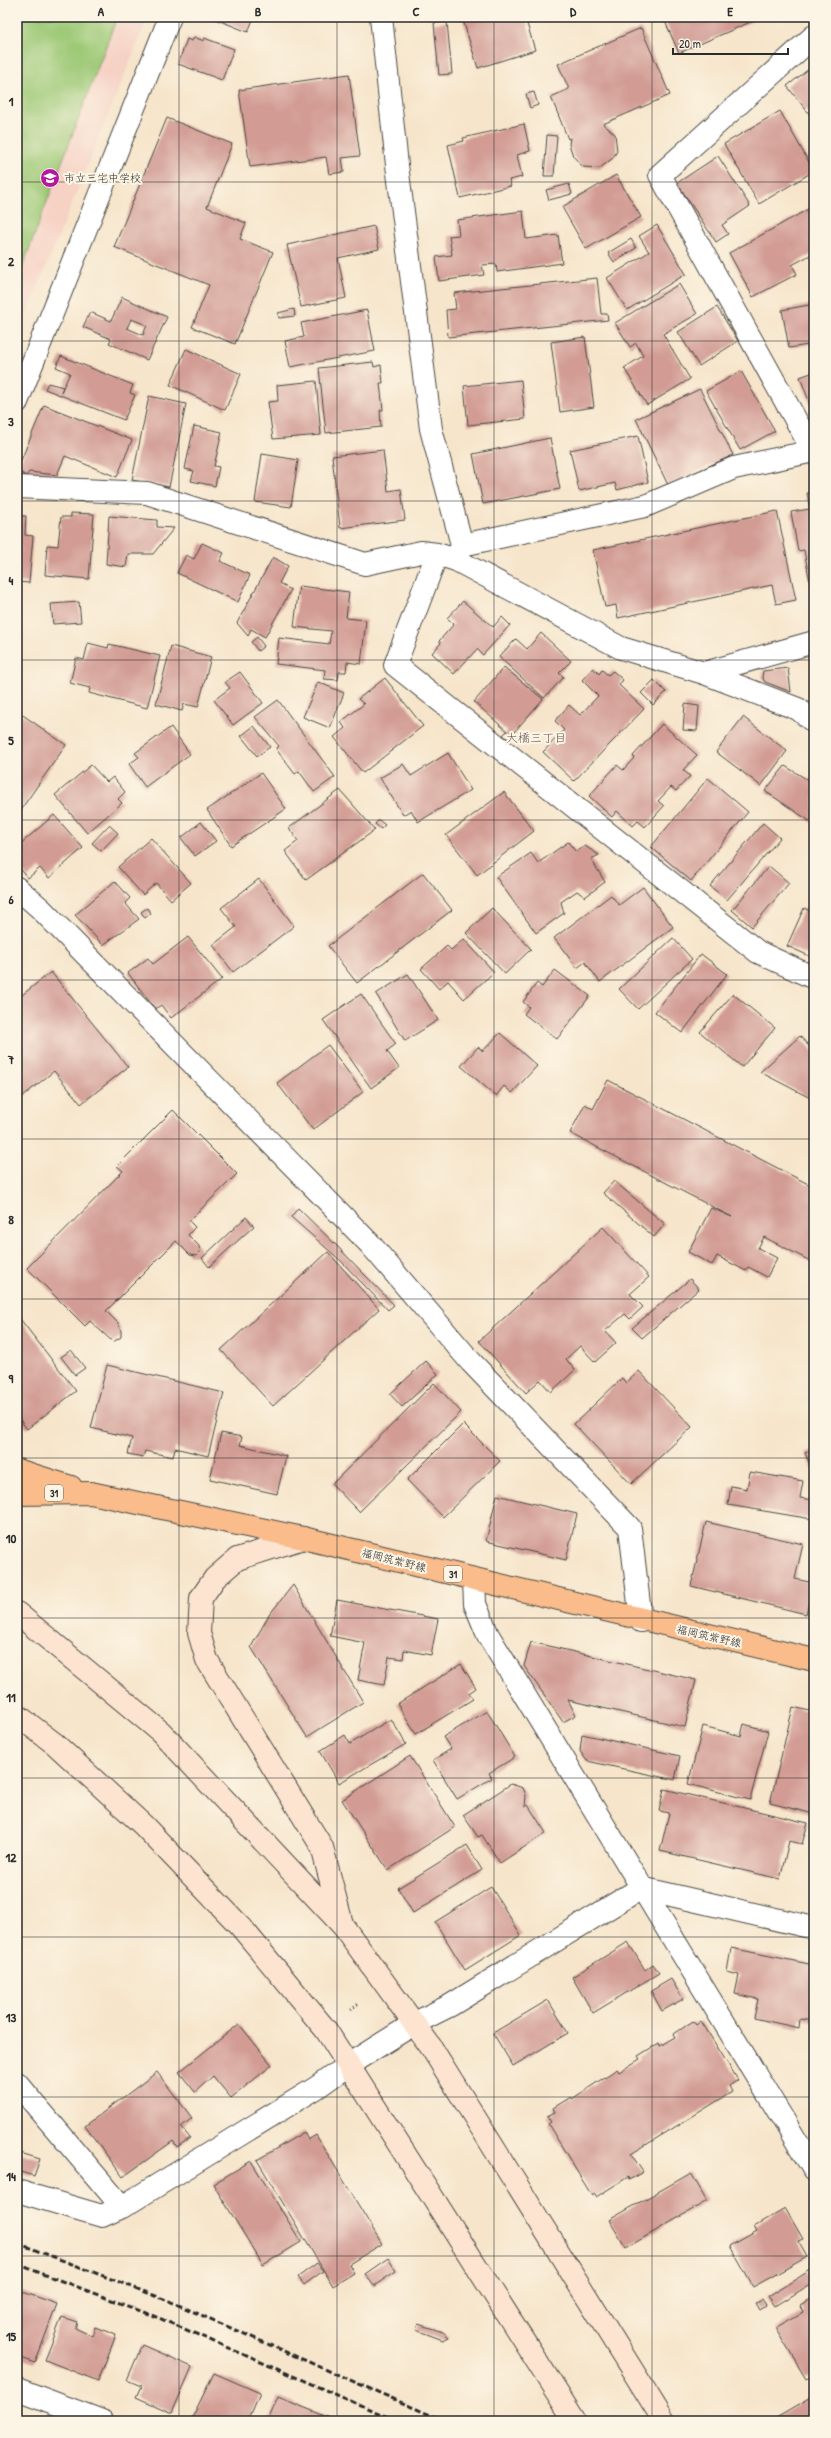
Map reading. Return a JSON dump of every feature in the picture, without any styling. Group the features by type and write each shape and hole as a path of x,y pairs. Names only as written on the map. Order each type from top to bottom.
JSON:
{"main road":[{"path":"17,1470 91,1493"},
{"name":"福岡筑紫野線","path":"17,1494 91,1493 303,1538 641,1620 814,1660"}],"street":[{"path":"17,402 170,17"},
{"path":"381,17 398,173 431,429 452,553 395,665 758,952 814,978"},
{"path":"17,488 148,493 365,564 421,552 452,553 645,506 734,468 814,451 660,175 814,36"},
{"path":"452,553 621,648 704,673 798,709 814,722"},
{"path":"704,673 814,642"},
{"path":"17,888 47,914 370,1244 471,1362 630,1528 641,1620"},
{"path":"303,1538 237,1559 215,1578 201,1598 199,1633 207,1660 322,1847 343,1926"},
{"path":"474,1579 475,1604 488,1634 641,1888 814,2170"},
{"path":"17,1613 161,1732 343,1926 415,2023 664,2421"},
{"path":"17,1715 55,1744 143,1825 241,1927 326,2030 575,2421"},
{"path":"17,2191 102,2216 122,2207 316,2088 348,2065 415,2023 451,2005 641,1888 814,1928"},
{"path":"17,2083 122,2207"},
{"path":"17,2389 102,2421"}],"path":[{"path":"326,2030 385,1983"}],"shaded area":[{"name":"市立三宅中学校","path":"17,17 148,17 17,338"}],"green space":[{"name":"市立三宅中学校","path":"17,17 117,17 17,281"}],"building":[{"path":"210,17 254,17 248,32"},
{"path":"462,17 525,17 535,50 478,68"},
{"path":"663,17 762,17 679,53"},
{"path":"447,22 452,74 439,75 434,23"},
{"path":"641,28 670,95 603,124 615,134 617,151 613,158 600,168 583,167 573,156 569,144 570,138 568,139 551,97 569,89 558,64"},
{"path":"194,37 204,41 204,38 234,49 222,80 178,64 187,39 192,41"},
{"path":"814,65 814,120 787,86"},
{"path":"349,74 360,156 342,158 344,172 329,174 326,157 250,167 239,90"},
{"path":"534,92 538,105 530,108 526,94"},
{"path":"780,111 814,171 759,204 724,144"},
{"path":"167,118 232,144 207,207 246,223 240,239 273,252 235,344 192,327 209,285 114,247"},
{"path":"524,124 530,151 517,155 522,177 509,180 511,186 460,198 448,145 464,141 463,138"},
{"path":"547,135 557,136 554,176 544,176"},
{"path":"718,156 750,206 722,225 728,234 716,242 677,183"},
{"path":"616,175 641,217 586,249 562,207"},
{"path":"569,184 572,194 549,200 546,190"},
{"path":"814,206 814,253 792,265 797,274 753,297 729,253"},
{"path":"523,211 526,239 558,235 562,263 497,272 496,264 482,265 484,275 439,281 436,257 452,255 449,236 459,235 457,220"},
{"path":"657,225 686,274 627,310 607,278 649,252 639,236"},
{"path":"374,226 379,249 338,258 346,298 301,307 287,245"},
{"path":"631,239 636,248 614,262 608,253"},
{"path":"597,278 601,314 607,314 608,320 448,337 446,310 456,309 454,293"},
{"path":"679,284 697,314 663,334 690,379 647,405 624,368 643,356 636,343 630,347 615,323"},
{"path":"122,297 167,317 147,360 109,343 111,339 83,327 90,312 111,321","holes":["131,319 147,325 143,335 127,328"]},
{"path":"814,304 814,344 789,348 782,310"},
{"path":"717,307 738,341 699,366 678,332"},
{"path":"294,309 295,316 279,318 278,313"},
{"path":"367,310 375,351 290,367 285,341 304,337 301,323"},
{"path":"585,337 594,407 560,412 551,342"},
{"path":"186,349 241,374 225,410 170,385"},
{"path":"61,356 133,385 130,393 135,395 124,420 45,389 48,383 63,387 61,392 70,373 56,367"},
{"path":"373,362 374,367 381,365 383,383 380,383 383,410 380,410 381,427 326,433 319,368"},
{"path":"741,371 775,431 740,450 706,391"},
{"path":"814,372 814,414 800,377"},
{"path":"521,380 525,419 468,425 464,386"},
{"path":"316,381 321,435 273,439 268,402 278,401 277,385"},
{"path":"700,389 733,455 668,485 636,419"},
{"path":"149,396 186,404 169,487 132,480"},
{"path":"44,405 132,440 117,477 65,456 57,475 29,472 26,476 17,470"},
{"path":"194,426 222,432 214,466 219,467 215,486 191,481 194,471 185,469"},
{"path":"638,436 648,482 617,490 615,483 579,491 570,450"},
{"path":"550,438 560,489 483,504 473,454"},
{"path":"383,450 388,491 401,489 405,520 340,528 332,456"},
{"path":"262,454 298,460 291,507 255,502"},
{"path":"814,492 813,599 804,550 798,551 791,512 810,509 807,493"},
{"path":"777,511 796,600 776,604 772,585 618,618 616,605 605,607 593,550"},
{"path":"71,513 94,514 89,579 45,575 47,545 58,546 61,517 71,517"},
{"path":"17,516 26,516 25,535 33,536 29,583 17,582"},
{"path":"109,516 157,520 157,527 174,528 153,554 128,554 126,567 106,564"},
{"path":"202,543 224,553 220,561 250,575 238,602 177,573 186,555 194,559"},
{"path":"273,557 288,566 279,583 291,590 265,637 251,629 248,636 237,623"},
{"path":"299,586 349,592 346,618 366,620 361,664 347,662 346,672 339,672 338,680 324,679 325,670 276,664 279,638 329,644 331,631 294,627"},
{"path":"463,601 493,627 502,617 510,625 483,655 477,649 454,674 432,653 441,643 439,641 454,624 447,618"},
{"path":"79,602 81,622 53,624 51,604"},
{"path":"541,633 571,661 559,673 564,677 544,698 499,657 516,639 527,649"},
{"path":"257,637 264,646 258,651 251,642"},
{"path":"88,643 108,648 109,644 160,656 147,708 89,693 90,688 70,683 76,658 84,660"},
{"path":"171,646 211,657 198,707 184,704 182,711 156,704"},
{"path":"504,667 543,699 508,739 503,735 507,731 474,702"},
{"path":"593,668 599,674 602,670 608,675 613,671 623,680 619,685 644,709 574,781 543,752 564,730 555,721 569,705 580,715 598,696 582,680"},
{"path":"788,668 791,692 765,682 762,677 763,671"},
{"path":"240,672 263,703 233,725 214,700 230,688 225,682"},
{"path":"385,678 423,726 363,773 334,737 345,728 341,722 364,704 358,699"},
{"path":"654,680 666,692 653,705 641,693"},
{"path":"318,682 344,693 330,728 303,717"},
{"path":"278,700 335,777 314,792 299,771 295,774 276,749 279,746 255,717"},
{"path":"685,704 699,706 697,731 683,730"},
{"path":"17,711 66,745 17,815"},
{"path":"743,717 787,751 761,786 716,752"},
{"path":"662,724 697,755 683,770 690,776 676,791 671,787 658,801 664,806 645,827 638,821 633,826 617,811 612,817 589,796 617,765 623,770 634,758 633,756"},
{"path":"254,726 270,747 257,756 241,736"},
{"path":"171,727 190,754 145,787 129,764 139,757 135,753"},
{"path":"448,753 471,790 418,822 411,810 403,815 380,778 403,764 411,776"},
{"path":"91,765 107,782 113,777 125,792 118,799 122,803 87,833 55,795"},
{"path":"785,766 808,780 814,775 814,824 765,791"},
{"path":"261,773 286,809 231,846 207,810"},
{"path":"708,778 748,812 691,881 651,847"},
{"path":"340,790 375,830 306,880 285,851 298,841 289,828"},
{"path":"504,792 534,831 477,875 446,835"},
{"path":"54,815 83,848 49,878 40,868 28,878 17,865 17,858 23,852 18,846"},
{"path":"379,820 385,825 381,829 375,824"},
{"path":"201,822 216,841 195,856 181,838"},
{"path":"763,823 780,838 727,900 710,886"},
{"path":"109,825 118,833 101,851 92,843"},
{"path":"151,838 191,883 171,900 156,883 143,895 118,867"},
{"path":"568,842 576,852 585,846 599,855 591,859 605,882 585,897 577,891 561,902 564,913 536,933 496,877 531,853 538,863"},
{"path":"769,866 789,883 752,927 732,910"},
{"path":"423,873 452,910 357,983 328,946"},
{"path":"259,879 294,926 233,972 213,945 236,927 221,908"},
{"path":"115,881 130,898 125,903 139,919 103,945 75,915"},
{"path":"643,887 673,927 600,982 585,962 577,968 554,938 611,895 619,905"},
{"path":"147,908 151,913 145,918 141,912"},
{"path":"492,908 531,949 505,974 466,933"},
{"path":"804,908 814,913 814,958 787,946"},
{"path":"188,937 222,979 171,1018 161,1005 155,1009 128,973 148,958 153,964"},
{"path":"673,938 692,959 638,1009 619,989"},
{"path":"464,939 494,972 464,999 448,981 439,989 421,969 447,946 451,950"},
{"path":"701,954 727,974 682,1033 655,1012"},
{"path":"555,970 590,996 557,1039 524,1014 529,1007 523,1002 537,983 542,987"},
{"path":"51,972 128,1067 81,1104 54,1071 17,1101 17,999"},
{"path":"408,974 438,1020 405,1041 376,994"},
{"path":"361,994 396,1044 387,1051 399,1068 371,1088 323,1020"},
{"path":"733,994 775,1028 742,1067 700,1032"},
{"path":"500,1033 537,1066 512,1093 504,1086 496,1096 461,1066 478,1047 483,1051"},
{"path":"800,1036 814,1052 814,1100 760,1072"},
{"path":"328,1045 363,1092 313,1130 277,1083"},
{"path":"608,1080 814,1187 814,1263 764,1237 758,1248 777,1258 767,1277 748,1267 746,1271 717,1256 712,1265 688,1252 711,1208 732,1217 570,1133 585,1104 593,1109"},
{"path":"173,1110 237,1174 189,1221 195,1227 188,1235 199,1246 200,1252 196,1256 190,1255 176,1241 106,1311 118,1323 121,1331 121,1337 113,1342 90,1321 85,1326 27,1268 123,1171 117,1166"},
{"path":"614,1181 665,1224 654,1237 603,1193"},
{"path":"298,1208 394,1305 388,1310 341,1261 291,1217"},
{"path":"246,1217 254,1226 209,1267 202,1258"},
{"path":"603,1227 649,1277 630,1294 643,1307 630,1319 625,1314 605,1331 616,1343 595,1362 580,1346 566,1359 575,1370 551,1392 540,1380 526,1393 479,1341"},
{"path":"328,1252 379,1309 273,1406 221,1350"},
{"path":"690,1279 699,1289 642,1338 632,1328"},
{"path":"17,1315 76,1391 27,1429 17,1416"},
{"path":"71,1350 85,1368 75,1375 61,1357"},
{"path":"426,1361 438,1374 402,1407 390,1394"},
{"path":"107,1365 224,1393 208,1456 175,1448 173,1457 145,1451 143,1457 128,1454 132,1438 91,1428"},
{"path":"639,1371 692,1427 631,1484 574,1424 622,1378 626,1383"},
{"path":"434,1383 461,1412 359,1512 332,1484"},
{"path":"463,1424 500,1461 443,1517 407,1480"},
{"path":"221,1433 242,1437 240,1445 286,1456 277,1494 210,1479"},
{"path":"814,1449 814,1468 812,1469 805,1453"},
{"path":"750,1472 803,1481 800,1498 814,1500 812,1519 728,1505 731,1486 747,1489"},
{"path":"497,1495 577,1514 566,1560 486,1541"},
{"path":"706,1522 803,1544 795,1579 814,1583 806,1614 691,1586"},
{"path":"293,1585 363,1702 307,1737 251,1647 269,1615"},
{"path":"337,1600 438,1619 431,1655 404,1650 403,1659 389,1657 384,1685 358,1680 365,1643 330,1636"},
{"path":"531,1642 696,1680 685,1727 568,1700 576,1715 563,1722 524,1666"},
{"path":"461,1664 476,1688 469,1693 473,1699 416,1734 397,1704"},
{"path":"793,1707 814,1712 814,1814 770,1803"},
{"path":"487,1711 515,1757 489,1773 492,1778 457,1799 433,1760 451,1749 443,1737"},
{"path":"391,1719 406,1744 339,1783 320,1751 345,1735 350,1744"},
{"path":"744,1724 768,1731 750,1800 688,1784 703,1726 741,1736"},
{"path":"582,1734 680,1756 675,1780 587,1761 580,1751"},
{"path":"410,1756 455,1827 388,1870 342,1800"},
{"path":"511,1784 523,1788 526,1795 525,1807 528,1805 546,1833 500,1863 482,1835 478,1837 463,1815"},
{"path":"664,1789 808,1823 802,1844 789,1841 780,1879 660,1851 669,1813 659,1811"},
{"path":"467,1845 482,1870 413,1913 398,1888"},
{"path":"491,1887 521,1935 465,1970 435,1922"},
{"path":"628,1942 645,1970 653,1964 659,1973 593,2013 572,1977"},
{"path":"731,1948 814,1965 814,2021 800,2019 799,2028 754,2018 758,1999 735,1994 739,1975 727,1972"},
{"path":"671,1979 683,1999 662,2011 651,1991"},
{"path":"548,2000 568,2033 513,2066 493,2033"},
{"path":"693,2021 696,2025 701,2021 738,2080 729,2086 732,2092 631,2154 643,2172 629,2180 628,2177 596,2197 595,2194 592,2196 548,2124 551,2122 547,2116 555,2112 553,2108 571,2097 572,2099 617,2069 619,2072 640,2059 638,2056 659,2043 660,2046 676,2037 674,2034"},
{"path":"239,2024 272,2065 231,2098 213,2076 195,2092 179,2072"},
{"path":"157,2072 192,2118 181,2127 190,2138 177,2147 173,2141 123,2177 85,2126"},
{"path":"304,2132 308,2140 316,2135 382,2244 349,2264 354,2273 333,2286 257,2160"},
{"path":"17,2152 40,2159 34,2176 17,2171"},
{"path":"251,2161 301,2242 263,2265 213,2184"},
{"path":"691,2173 707,2201 626,2248 609,2220"},
{"path":"785,2208 803,2239 798,2241 807,2257 753,2287 730,2246 757,2231 754,2226"},
{"path":"388,2258 396,2271 374,2286 365,2274"},
{"path":"317,2263 323,2271 304,2285 298,2277"},
{"path":"814,2268 814,2282 774,2307 767,2297"},
{"path":"17,2290 57,2304 35,2363 17,2357"},
{"path":"814,2297 814,2375 806,2379 775,2328 803,2312 800,2305"},
{"path":"762,2300 766,2306 760,2310 756,2303"},
{"path":"62,2317 77,2322 75,2328 92,2336 95,2327 116,2335 98,2381 45,2360"},
{"path":"418,2324 443,2332 449,2337 443,2340 416,2330"},
{"path":"142,2345 192,2367 172,2413 136,2397 141,2386 127,2380"},
{"path":"214,2373 260,2393 248,2421 199,2421 192,2418"},
{"path":"814,2396 814,2421 771,2421"},
{"path":"278,2397 330,2418 329,2421 268,2421"}],"railway":[{"path":"17,2243 169,2301 444,2421"},
{"path":"17,2264 159,2318 397,2421"}],"place":[{"name":"市立三宅中学校","path":"50,178"}],"district":[{"name":"大橋三丁目","path":"536,737"}]}
